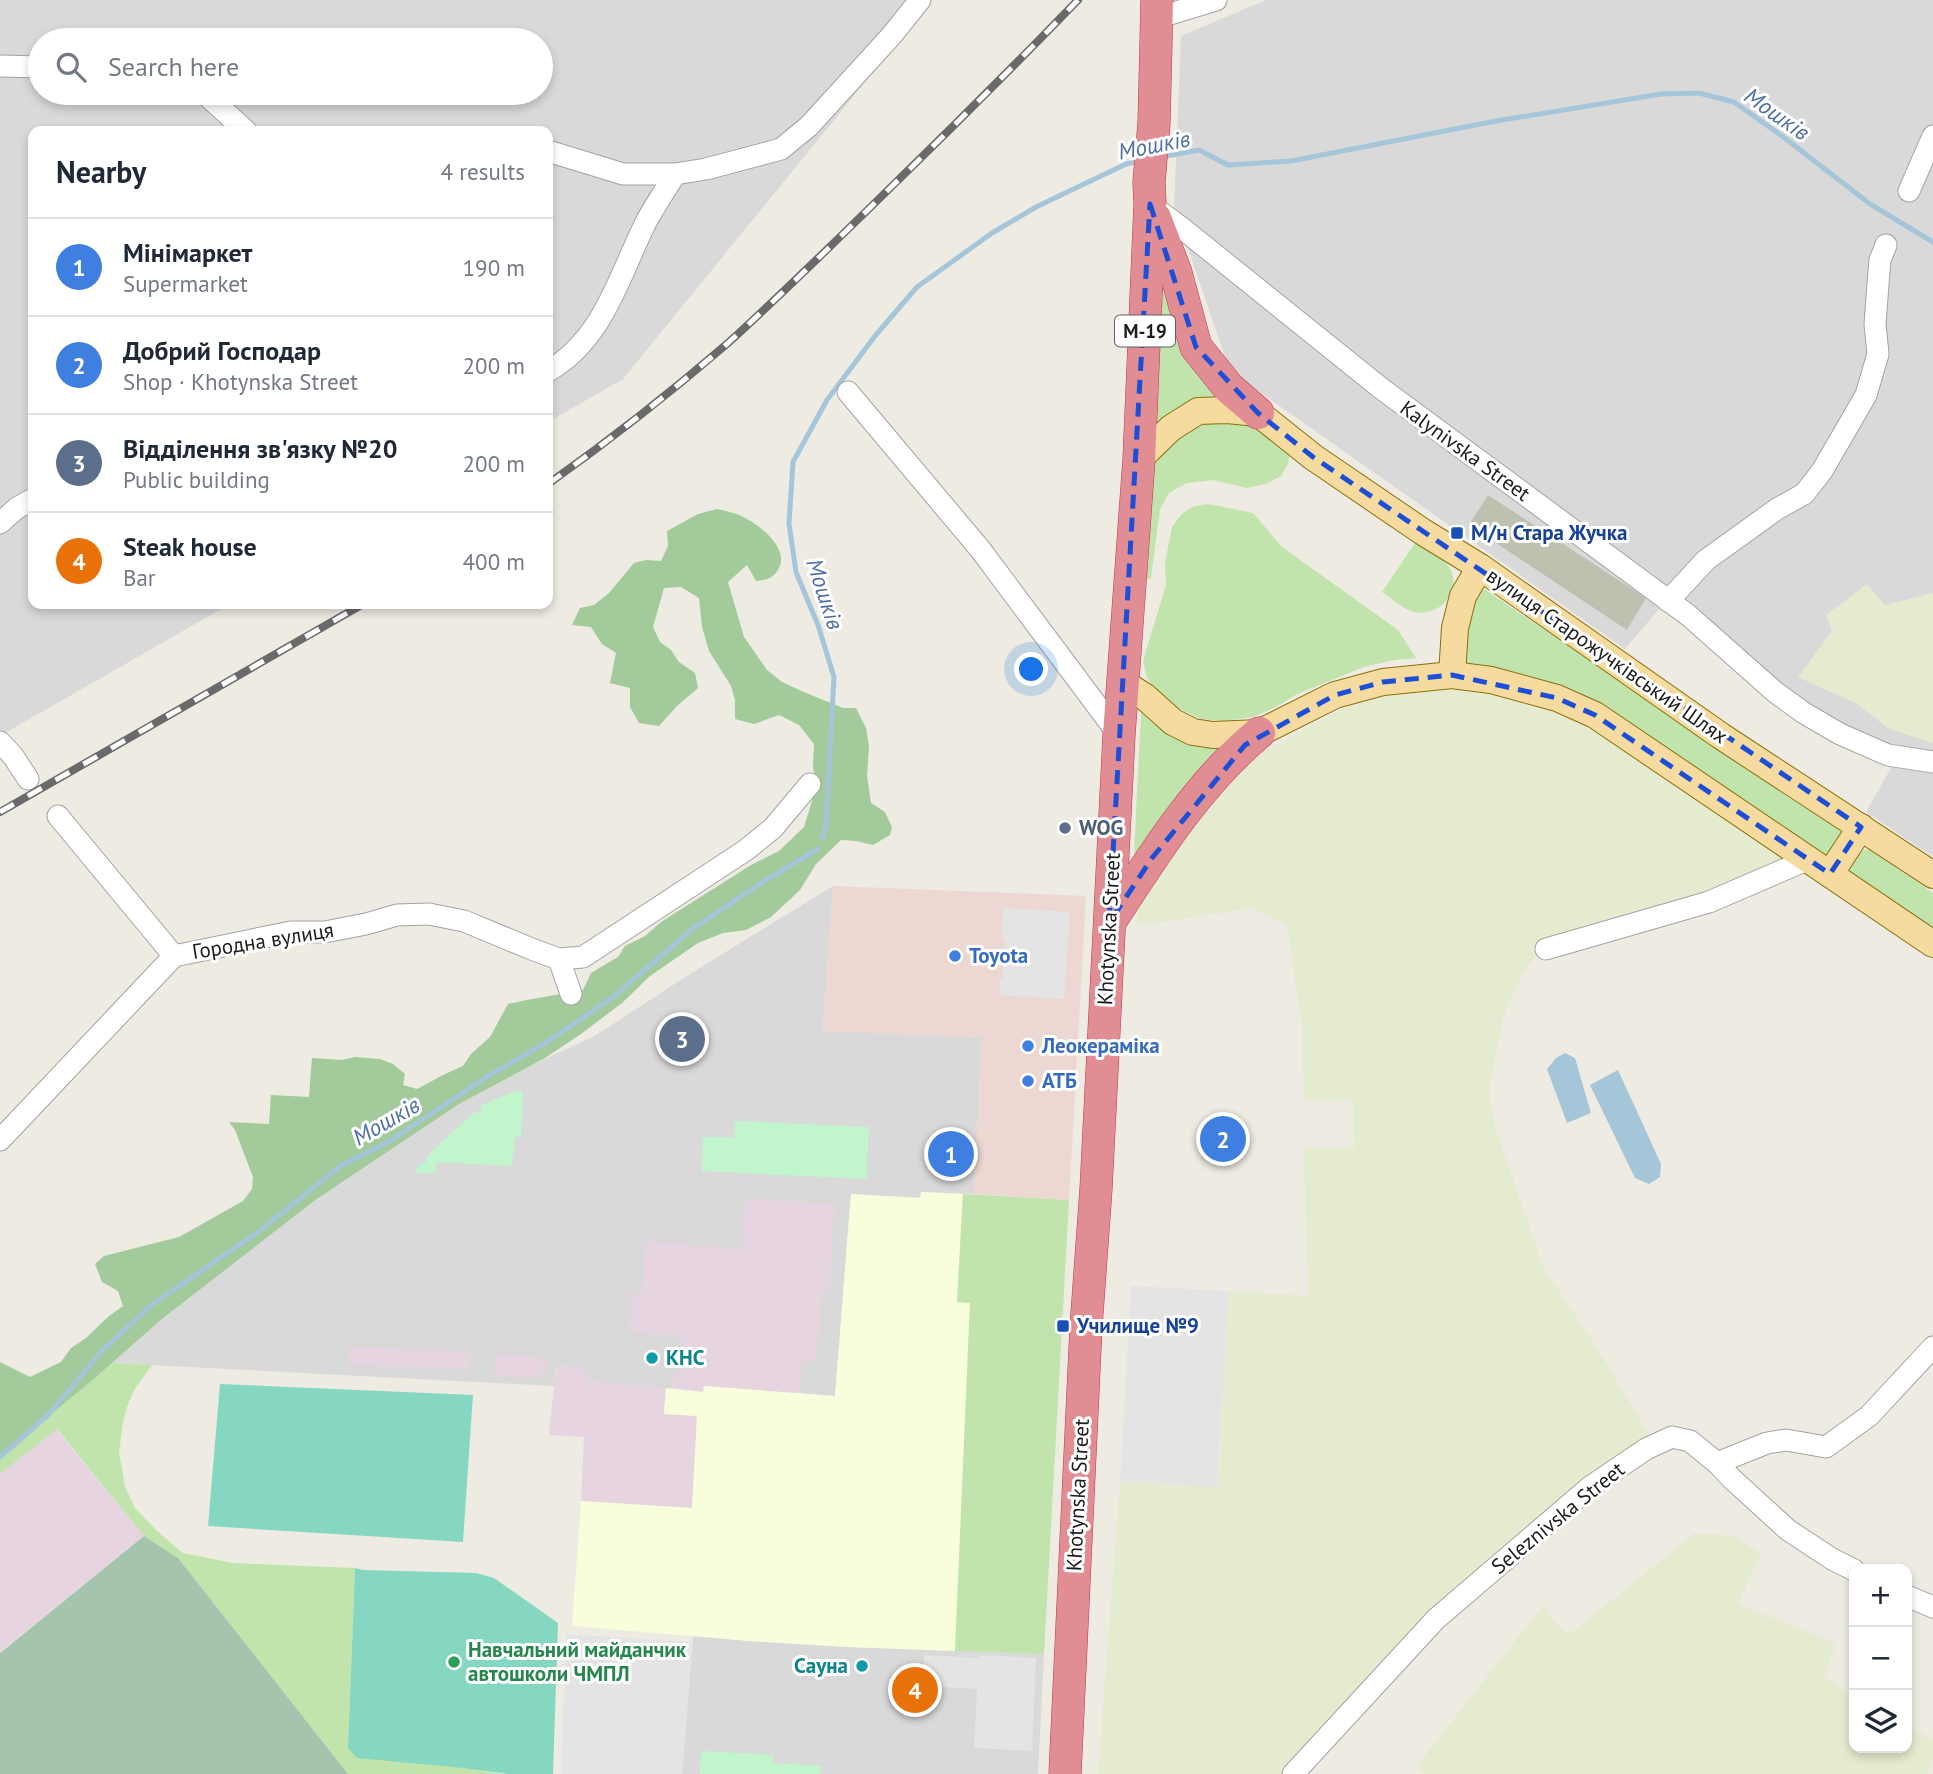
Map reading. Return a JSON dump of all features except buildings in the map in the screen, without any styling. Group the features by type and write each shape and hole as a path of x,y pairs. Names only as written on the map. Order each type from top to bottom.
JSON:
{"highway":[{"name":"Khotynska Street","path":"1065,1774 1119,735 1139,458 1157,9"},
{"path":"1150,193 1196,347 1230,388 1258,413"},
{"path":"1109,923 1152,858 1210,782 1259,733"}],"main road":[{"path":"1139,458 1171,428 1198,411 1258,413"},
{"name":"вулиця Старожучківський Шлях","path":"1258,413 1313,457 1423,532 1480,567 1721,736 1933,875"},
{"path":"1452,675 1457,617 1463,596 1480,567"},
{"path":"1123,683 1144,696 1173,722 1194,732 1213,735 1259,733 1335,695 1383,681 1452,675 1491,680 1557,698 1595,715 1933,944"},
{"path":"1819,867 1861,827"}],"street":[{"path":"553,153 623,174 675,174 706,169 781,149 808,126 892,36 920,0"},
{"path":"1157,9 1216,0"},
{"path":"0,66 28,67"},
{"path":"217,105 240,126"},
{"path":"1909,191 1933,136"},
{"path":"553,367 583,343 599,321 648,219 675,174"},
{"name":"Kalynivska Street","path":"1150,193 1183,229 1382,389 1688,615 1775,692 1840,734 1888,755 1933,762"},
{"path":"1668,601 1706,560 1777,509 1804,494 1822,471 1866,395 1878,354 1875,324 1878,271 1886,245"},
{"path":"848,392 981,549 1119,735"},
{"path":"0,523 28,502"},
{"path":"0,742 29,779"},
{"path":"571,995 559,959 583,957 746,850 773,828 810,784"},
{"path":"58,816 174,956"},
{"path":"1546,950 1819,867"},
{"name":"Городна вулиця","path":"0,1140 174,956 291,932 325,932 397,915 429,914 464,921 559,959"},
{"path":"1717,1463 1767,1443 1786,1440 1826,1447 1868,1416 1933,1347"},
{"name":"Seleznivska Street","path":"1293,1774 1436,1619 1590,1487 1646,1448 1672,1437 1690,1441 1788,1530 1849,1568"},
{"path":"1912,1598 1933,1607"}],"highlighted area":[{"path":"1150,204 1196,347 1258,413 1313,457 1861,827 1830,874 1595,715 1557,698 1452,675 1383,682 1335,695 1245,745 1152,858 1109,923"}],"shaded area":[{"path":"0,0 932,0 623,379 553,419 553,126 28,126 28,609 221,609 0,736"},
{"path":"1266,0 1933,0 1933,857 1866,812 1891,768 1659,609 1625,649 1230,371 1174,208 1181,36"},
{"path":"1488,495 1646,598 1627,630 1469,525"},
{"path":"1867,584 1885,605 1933,593 1933,743 1889,729 1857,704 1798,677 1832,631 1826,615"},
{"path":"1453,682 1531,699 1574,718 1787,857 1711,892 1581,926 1543,947 1523,972 1503,1018 1489,1091 1496,1130 1544,1269 1595,1345 1650,1436 1476,1578 1286,1774 1098,1774 1120,1482 1218,1487 1229,1291 1308,1296 1304,1148 1354,1148 1353,1099 1304,1099 1302,1026 1287,926 1251,908 1137,926 1137,905 1198,811 1259,754 1359,700"},
{"path":"833,886 823,1030 982,1038 974,1194 922,1192 921,1198 851,1194 835,1396 705,1386 704,1392 590,1382 580,1368 556,1366 554,1386 112,1363 162,1319 314,1201 459,1104 514,1073 593,1037"},
{"path":"833,886 1086,896 1069,1200 974,1194 982,1038 823,1031"},
{"path":"1003,908 1070,912 1064,999 999,995 1000,979 1003,979 1005,939 1001,938"},
{"path":"921,1192 963,1194 957,1301 970,1302 955,1651 749,1641 572,1626 581,1501 692,1508 697,1416 664,1414 666,1388 703,1392 704,1386 835,1396 851,1194 920,1198"},
{"path":"747,1198 835,1205 829,1292 822,1292 816,1361 803,1361 800,1393 704,1386 704,1392 672,1390 674,1372 680,1372 682,1336 629,1331 632,1293 642,1294 646,1242 742,1249"},
{"path":"1131,1286 1229,1291 1217,1487 1120,1481"},
{"path":"349,1347 470,1352 469,1369 348,1364"},
{"path":"495,1355 540,1357 551,1364 535,1378 494,1376"},
{"path":"556,1366 580,1368 591,1382 666,1388 664,1414 697,1416 692,1508 581,1501 584,1437 549,1435"},
{"path":"56,1429 144,1536 0,1652 0,1474"},
{"path":"1695,1533 1732,1536 1761,1553 1738,1604 1836,1643 1824,1677 1849,1692 1849,1753 1912,1753 1912,1728 1933,1739 1933,1757 1928,1774 1423,1774 1417,1766 1544,1604 1551,1618 1569,1635"},
{"path":"144,1536 178,1558 348,1774 0,1774 0,1653"},
{"path":"566,1634 692,1642 682,1774 561,1774"},
{"path":"693,1635 848,1647 1044,1654 1038,1774 682,1774"},
{"path":"924,1655 1036,1658 1032,1751 974,1748 977,1689 922,1686"}],"green space":[{"path":"1163,287 1173,290 1227,400 1153,432"},
{"path":"1215,421 1245,422 1274,437 1290,453 1288,464 1281,476 1266,484 1247,488 1213,480 1187,483 1169,493 1160,509 1151,578 1144,579 1153,465 1166,447 1179,436"},
{"path":"1208,504 1253,513 1280,545 1398,630 1416,658 1364,667 1297,694 1253,717 1224,721 1201,719 1167,701 1147,678 1143,661 1166,585 1165,563 1172,527 1181,515 1192,507"},
{"path":"717,509 754,523 770,536 780,552 779,568 770,578 756,581 747,565 728,582 744,637 767,670 782,682 843,708 856,708 866,728 869,746 867,776 871,803 885,812 892,827 890,835 873,845 841,840 816,864 800,890 771,917 746,930 723,933 698,943 650,976 622,1003 581,1034 545,1058 459,1104 314,1201 162,1319 0,1456 0,1362 30,1377 61,1362 71,1348 123,1306 118,1291 102,1282 95,1264 104,1256 179,1237 243,1201 252,1189 253,1177 235,1130 229,1122 269,1124 271,1095 309,1097 312,1058 380,1059 393,1064 405,1074 403,1085 417,1089 463,1066 471,1054 490,1037 508,1004 583,990 591,973 618,957 625,946 645,936 661,922 751,865 779,851 804,827 816,788 814,744 799,725 779,715 754,724 735,719 735,700 731,686 709,651 702,627 699,598 681,587 664,588 653,627 660,642 671,650 679,662 695,673 698,688 659,726 639,723 630,707 630,688 610,683 616,653 602,644 591,627 572,625 580,608 594,605 609,593 634,563 646,560 661,561 668,546 667,531 698,514"},
{"path":"1415,543 1446,563 1452,573 1452,591 1448,599 1435,610 1409,610 1382,592"},
{"path":"1484,589 1843,832 1834,852 1819,858 1690,769 1467,665 1464,647 1466,628 1477,592"},
{"path":"1141,712 1151,722 1171,734 1230,745 1177,797 1134,856"},
{"path":"1868,849 1933,893 1933,936 1849,878 1854,860"},
{"path":"517,1090 523,1092 521,1137 515,1137 512,1166 437,1162 435,1173 415,1173 421,1163 426,1162 428,1155 474,1112 481,1113 482,1105"},
{"path":"735,1121 869,1127 866,1179 702,1171 703,1137 734,1138"},
{"path":"963,1194 1069,1200 1044,1654 955,1651 970,1303 957,1302"},
{"path":"112,1363 152,1365 134,1390 127,1407 119,1452 125,1487 135,1508 183,1553 232,1563 355,1568 348,1748 501,1774 348,1774 178,1558 144,1536 57,1429 0,1474 0,1456"},
{"path":"220,1384 473,1395 463,1542 208,1526"},
{"name":"Навчальний майданчик автошколи ЧМПЛ","path":"355,1568 476,1573 494,1578 558,1623 553,1774 508,1774 357,1758 348,1748"},
{"path":"701,1751 773,1755 773,1763 821,1766 820,1774 700,1774"}],"water":[{"path":"1565,1053 1575,1058 1591,1113 1567,1123 1547,1069 1556,1058"},
{"path":"1618,1070 1661,1164 1660,1177 1649,1184 1635,1178 1590,1085"}],"waterway":[{"name":"Мошків","path":"1161,157 1199,150 1228,165 1291,161 1496,121 1661,94 1699,93 1734,102 1870,204 1933,242"},
{"name":"Мошків","path":"822,838 826,826 834,677 818,625 796,572 789,524 793,462 827,400 875,336 917,287 992,233 1036,207 1126,164 1141,161"},
{"name":"Мошків","path":"0,1457 49,1414 100,1353 150,1306 258,1232 340,1166 388,1142 485,1078 550,1040 613,997 691,930 818,849"}],"railway":[{"path":"553,480 640,416 728,343 1007,73 1078,0"},
{"path":"0,812 354,609"}],"place":[{"name":"М/н Стара Жучка","path":"1457,533"},
{"name":"WOG","path":"1065,828"},
{"name":"Toyota","path":"955,956"},
{"name":"Відділення зв'язку №20","path":"682,1039"},
{"name":"Леокераміка","path":"1028,1046"},
{"name":"АТБ","path":"1028,1081"},
{"name":"Добрий Господар","path":"1223,1139"},
{"name":"Мінімаркет","path":"951,1154"},
{"name":"Училище №9","path":"1063,1326"},
{"name":"КНС","path":"652,1358"},
{"name":"Навчальний майданчик автошколи ЧМПЛ","path":"454,1662"},
{"name":"Сауна","path":"862,1666"},
{"name":"Steak house","path":"915,1690"}]}
